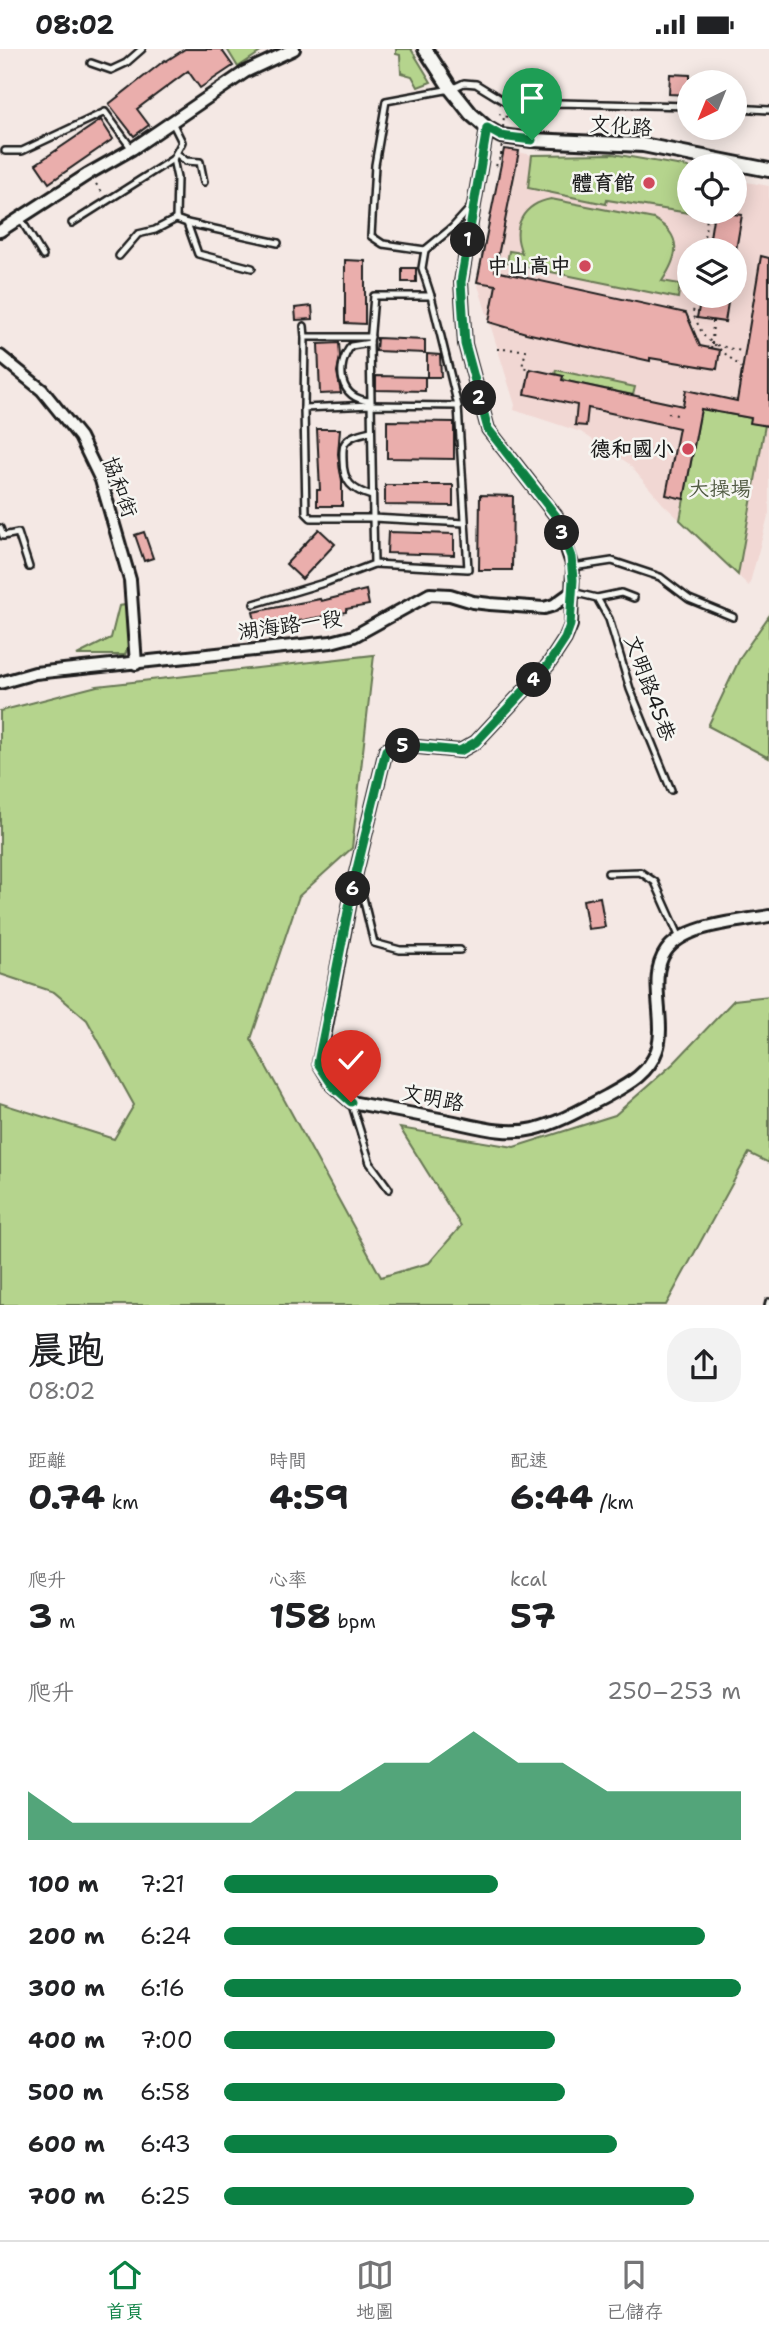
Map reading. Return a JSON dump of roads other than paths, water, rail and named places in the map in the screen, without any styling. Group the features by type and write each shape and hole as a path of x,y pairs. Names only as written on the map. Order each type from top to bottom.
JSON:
{"street":[{"path":"0,231 132,149 245,72 294,49"},
{"name":"文化路","path":"425,49 471,114 501,136 642,145 769,170"},
{"path":"351,1102 333,1086 318,1063 354,881 386,750 397,745 460,751 476,742 558,652 570,625 573,606 573,568 556,516 488,429 465,344 461,282 487,128"},
{"name":"協和街","path":"0,356 42,390 80,437 101,480 130,580 136,664"},
{"name":"湖海路一段","path":"0,683 35,673 331,642 354,636 430,594 450,594 473,602 544,608 572,593"},
{"path":"680,937 696,930 769,916"},
{"name":"文明路","path":"351,1102 505,1132 533,1129 568,1117 636,1080 647,1067 657,1050 657,972 665,952 680,937"}],"lane":[{"path":"91,63 111,69 126,63 142,49"},
{"path":"425,250 383,244 370,236 375,165 386,101 451,89 464,83 476,84 507,103 533,106 558,103 677,106"},
{"path":"747,109 769,110"},
{"path":"5,151 22,151 104,112 132,149"},
{"path":"72,223 175,156 182,142 172,122"},
{"path":"175,156 186,161 200,162 204,182"},
{"path":"175,156 176,219"},
{"path":"254,604 327,582 374,564 468,569 458,406 422,268 425,250 452,228 474,203"},
{"path":"20,218 43,256"},
{"path":"119,256 138,234 155,230 176,219 278,243"},
{"path":"187,223 198,254 252,268"},
{"path":"374,564 370,340 374,296 431,296"},
{"path":"304,326 306,513 311,518 465,523"},
{"path":"305,337 370,340"},
{"path":"370,340 351,345 344,355 343,378 348,392 358,400 371,403"},
{"path":"304,408 371,403 458,406"},
{"path":"371,431 347,440 344,444 343,460 344,475 349,485 372,496"},
{"path":"0,528 3,536 18,533 29,567"},
{"path":"573,568 612,561 660,577 689,599 733,617"},
{"path":"572,593 597,598 621,593 634,598"},
{"name":"文明路45巷","path":"597,598 609,619 630,689 671,790"},
{"path":"608,873 640,873 655,882 680,937"},
{"path":"354,881 361,889 374,943 400,950 460,950"},
{"path":"351,1102 370,1163 389,1189"}],"place":[{"name":"體育館","path":"649,183"},
{"name":"中山高中","path":"585,266"},
{"name":"德和國小","path":"688,449"}],"park label":[{"name":"大操場","path":"720,489"}]}
